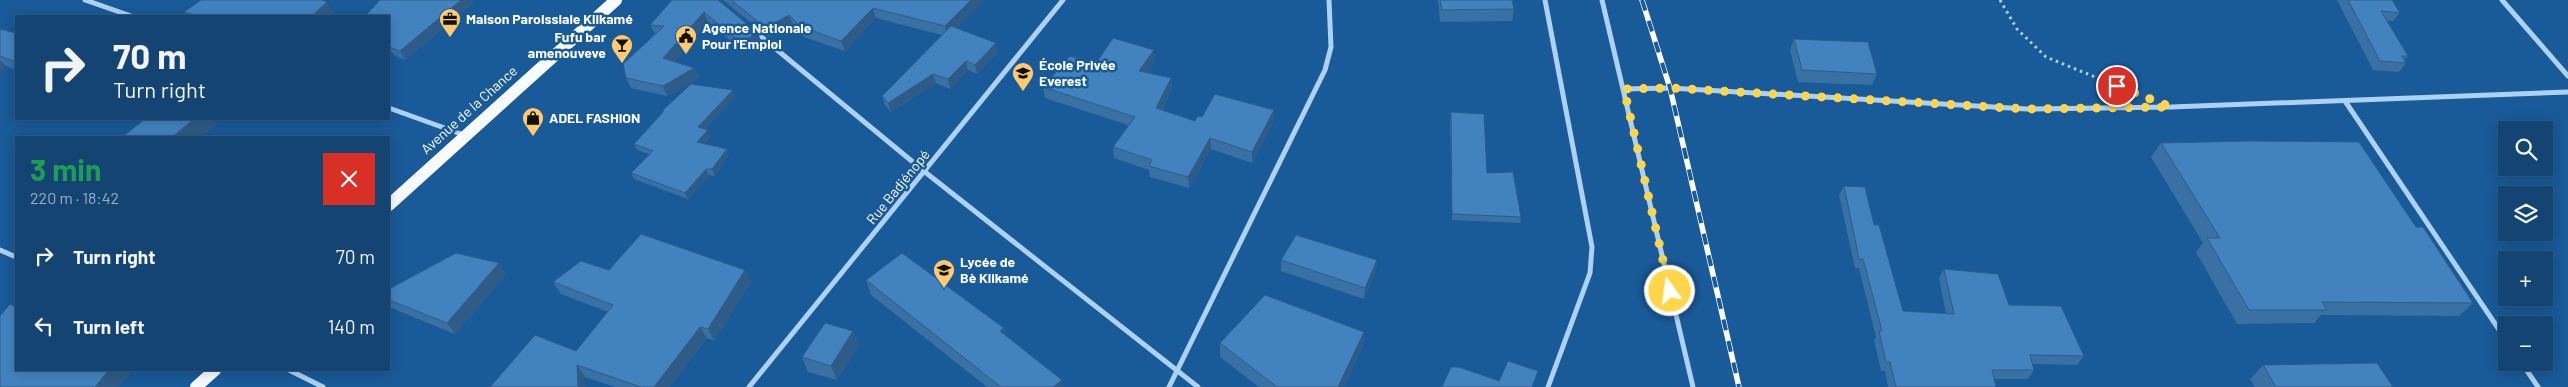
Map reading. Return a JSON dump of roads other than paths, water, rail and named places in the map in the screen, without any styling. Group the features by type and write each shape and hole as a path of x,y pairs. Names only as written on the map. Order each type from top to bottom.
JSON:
{"main road":[{"name":"Avenue de la Chance","path":"390,204 616,0"},
{"path":"196,387 214,371"}],"street":[{"path":"85,0 128,15"},
{"name":"Rue Badjénopé","path":"749,387 1064,0"},
{"path":"1168,387 1325,70 1331,47 1329,0"},
{"path":"1545,0 1592,253 1590,273 1548,387"},
{"path":"1602,0 1693,387"},
{"path":"2502,0 2568,76"},
{"path":"748,25 925,172 1198,387"},
{"path":"1624,89 1670,88 2027,109 2345,101 2568,92"},
{"path":"2345,101 2498,328"},
{"path":"390,108 465,135"},
{"path":"0,250 15,256"},
{"path":"291,371 323,387"},
{"path":"2527,371 2538,387"}],"railway":[{"path":"1642,0 1670,88 1739,387"}],"place":[{"name":"Maison Paroissiale Klikamé","path":"450,38"},
{"name":"Agence Nationale Pour l'Emploi","path":"686,55"},
{"name":"Fufu bar amenouveve","path":"622,64"},
{"name":"École Privée Everest","path":"1023,92"},
{"name":"ADEL FASHION","path":"533,137"},
{"name":"Lycée de Bè Klikamé","path":"944,289"}]}
